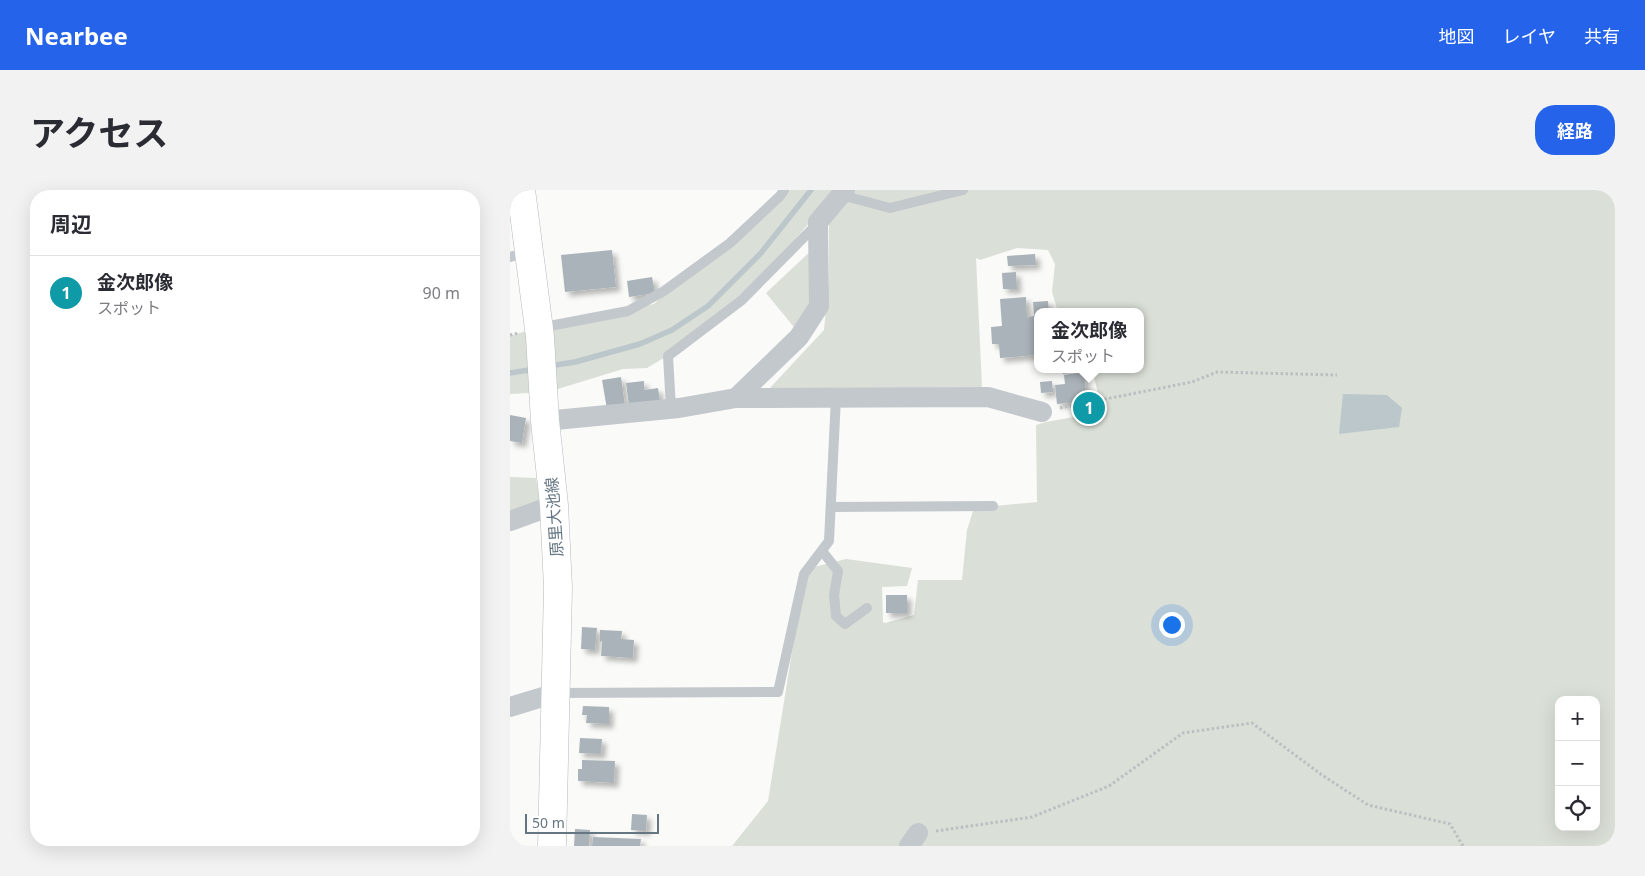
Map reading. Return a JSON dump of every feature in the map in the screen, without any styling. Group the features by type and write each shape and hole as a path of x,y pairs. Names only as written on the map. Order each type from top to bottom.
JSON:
{"main road":[{"name":"原里大池線","path":"521,190 519,255 539,333 545,421 554,505 558,588 552,846"}],"street":[{"path":"736,398 800,337 819,306 818,222 843,193"},
{"path":"545,421 671,408 736,398 988,397 1042,412"},
{"path":"510,521 554,505"},
{"path":"510,707 556,693"}],"lane":[{"path":"539,333 628,310 664,292 730,244 784,190"},
{"path":"843,193 890,208 963,190"},
{"path":"671,408 668,356 742,300 818,222"},
{"path":"556,693 778,692 804,574 829,540 836,397"},
{"path":"831,507 993,506"},
{"path":"822,551 838,571 834,595 836,616 845,624 867,608"}],"path":[{"path":"1042,412 1192,382 1217,372 1337,375"},
{"path":"914,840 1032,817 1109,786 1183,733 1252,723 1322,775 1368,805 1450,824 1463,846"}],"shaded area":[{"path":"783,190 837,190 748,295 692,341 647,368 623,369 548,392 510,394 510,336 533,329 654,304 780,196"},
{"path":"853,190 1615,190 1615,846 732,846 768,801 797,621 810,568 846,559 912,568 907,586 882,587 883,622 914,615 918,580 962,580 967,530 974,508 1037,502 1036,425 1091,414 1099,397 1093,373 1144,373 1144,308 1057,308 1052,292 1055,264 1048,250 1017,248 980,260 976,258 982,387 768,390 824,330 829,277 829,219"},
{"path":"814,248 811,314 798,332 766,293"},
{"path":"1343,394 1387,395 1402,408 1399,427 1339,434"},
{"path":"510,477 536,478 540,501 510,512"}],"building":[{"path":"612,250 616,287 565,292 561,255"},
{"path":"1035,254 1036,265 1008,266 1007,256"},
{"path":"1016,272 1017,289 1003,289 1002,273"},
{"path":"652,277 655,293 629,297 627,281"},
{"path":"1026,297 1027,317 1034,316 1034,355 1000,358 999,344 992,344 991,327 1002,326 1000,299"},
{"path":"1048,301 1049,308 1034,308 1034,316 1033,302"},
{"path":"1084,373 1087,401 1057,404 1055,385 1065,384 1064,375"},
{"path":"621,377 625,406 607,409 602,380"},
{"path":"644,381 644,390 658,388 660,402 629,406 626,383"},
{"path":"1052,381 1053,392 1041,393 1040,382"},
{"path":"510,415 526,418 522,443 510,441"},
{"path":"886,595 907,595 907,613 886,613"},
{"path":"582,627 597,628 595,650 581,649"},
{"path":"600,630 622,631 621,639 634,640 633,658 601,656 602,641 600,642"},
{"path":"583,706 609,707 609,724 586,723 587,715 582,715"},
{"path":"580,738 602,739 601,754 579,753"},
{"path":"582,760 615,761 614,783 578,781 578,769 582,769"},
{"path":"632,814 647,815 646,831 631,830"},
{"path":"575,829 590,830 589,846 574,846"},
{"path":"593,837 641,839 640,846 592,846"}],"waterway":[{"path":"549,366 575,362 640,344 672,330 708,306 761,253 811,190"},
{"path":"510,373 535,369"}],"place":[{"name":"金次郎像","path":"1089,408"}]}
